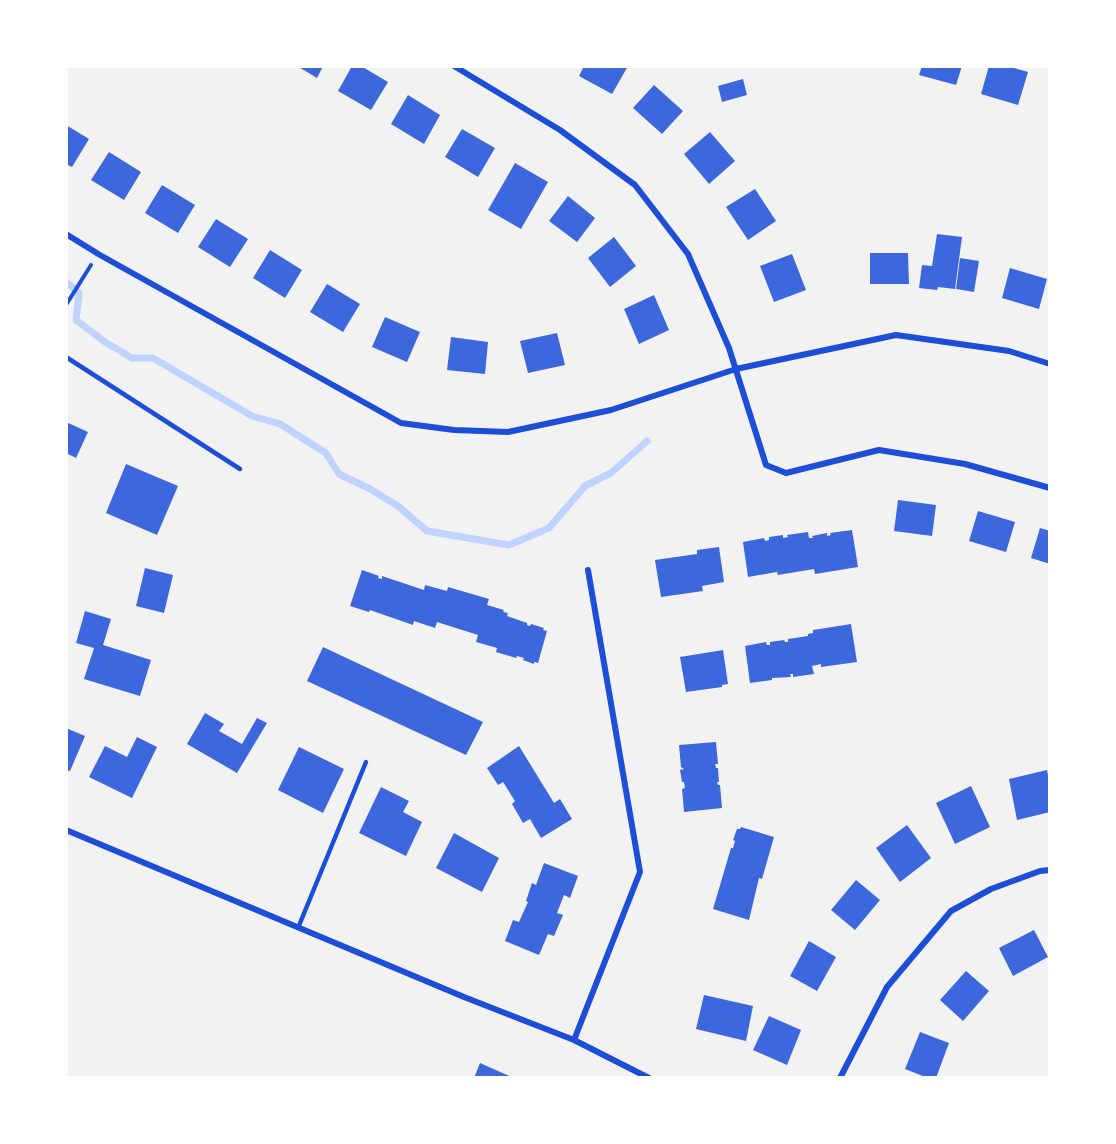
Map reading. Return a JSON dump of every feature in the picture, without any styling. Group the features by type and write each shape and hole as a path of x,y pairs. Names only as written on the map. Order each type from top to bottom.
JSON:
{"street":[{"path":"454,66 560,130 635,185 688,254 736,369 766,465 786,473 879,450 965,464 1050,488"},
{"path":"66,234 401,423 454,430 508,432 611,410 736,369 896,335 1009,351 1050,364"},
{"path":"574,1040 640,872 588,570"},
{"path":"66,831 464,997 574,1040 649,1078"},
{"path":"840,1078 886,987 951,911 991,889 1040,871 1050,870"}],"lane":[{"path":"66,357 240,469"},
{"path":"298,928 366,762"}],"path":[{"path":"66,305 89,266 96,263"}],"building":[{"path":"297,66 323,66 317,78"},
{"path":"352,66 361,66 388,82 371,110 338,91"},
{"path":"584,66 628,66 612,94 579,76"},
{"path":"922,66 962,66 956,85 919,75"},
{"path":"989,66 1007,66 1028,72 1018,105 981,94"},
{"path":"743,79 747,95 722,102 718,86"},
{"path":"654,85 683,111 662,134 633,108"},
{"path":"408,95 440,115 424,144 391,124"},
{"path":"66,125 89,139 72,167 66,164"},
{"path":"462,129 495,148 478,177 445,157"},
{"path":"710,132 735,161 709,184 684,154"},
{"path":"109,152 141,172 124,200 91,180"},
{"path":"515,163 548,182 521,229 488,210"},
{"path":"162,185 195,205 178,233 145,213"},
{"path":"755,189 776,221 748,240 726,207"},
{"path":"568,196 595,218 577,242 549,221"},
{"path":"216,219 248,239 230,267 198,247"},
{"path":"937,234 962,237 955,289 919,288 922,265 932,266"},
{"path":"614,237 636,266 610,287 588,258"},
{"path":"270,250 302,270 285,298 253,278"},
{"path":"870,253 908,253 909,284 870,284"},
{"path":"792,254 806,290 774,302 760,266"},
{"path":"960,258 979,261 974,292 956,289"},
{"path":"1010,268 1047,279 1039,309 1002,298"},
{"path":"327,284 360,304 343,332 310,312"},
{"path":"654,295 669,330 639,344 624,309"},
{"path":"385,317 420,332 407,362 372,347"},
{"path":"557,333 565,365 528,373 520,341"},
{"path":"451,337 488,342 485,374 447,370"},
{"path":"66,422 88,432 76,458 66,453"},
{"path":"126,464 178,486 157,535 106,513"},
{"path":"898,500 936,505 932,536 894,531"},
{"path":"978,511 1015,522 1006,552 969,541"},
{"path":"1040,528 1050,531 1050,564 1031,558"},
{"path":"852,530 858,567 815,574 814,569 748,577 743,542 764,538 765,541 769,540 769,537 783,535 783,538 788,537 787,535 808,532 809,538 813,538 812,536 827,533 827,536 831,535 830,533"},
{"path":"719,547 724,582 702,586 703,591 661,597 655,560 697,554 697,550"},
{"path":"145,568 173,575 164,613 136,606"},
{"path":"362,570 379,576 378,578 382,579 382,576 424,590 425,585 447,591 448,587 489,599 487,605 504,610 503,612 508,613 507,616 530,626 531,624 544,628 543,630 547,631 538,663 534,662 534,664 523,660 524,658 496,652 497,648 476,642 478,635 437,622 435,628 414,621 413,625 370,610 369,612 350,606"},
{"path":"85,611 111,619 103,645 151,660 140,696 84,679 94,648 76,643"},
{"path":"851,624 857,662 821,667 821,664 812,666 814,674 793,677 793,674 790,674 791,677 750,683 745,646 766,642 770,645 770,642 784,640 788,642 788,639 808,636 813,633 813,630"},
{"path":"323,647 483,722 466,755 307,681"},
{"path":"723,650 728,684 722,687 686,692 680,657"},
{"path":"205,713 224,724 219,731 242,744 257,718 267,723 237,773 187,744"},
{"path":"66,728 85,736 70,771 66,770"},
{"path":"137,737 157,747 132,798 89,777 105,746 127,757"},
{"path":"716,742 718,764 715,764 718,768 719,782 717,782 720,785 722,808 684,812 682,789 685,788 680,770 684,769 681,767 679,745"},
{"path":"519,746 554,803 560,799 572,819 541,838 530,819 523,823 512,804 515,801 503,782 498,785 487,768"},
{"path":"299,747 344,769 323,813 278,790"},
{"path":"1047,770 1050,785 1050,812 1017,820 1009,779"},
{"path":"971,786 990,827 955,844 936,803"},
{"path":"381,787 409,801 403,812 422,822 406,856 359,833"},
{"path":"907,825 931,858 900,882 876,848"},
{"path":"741,827 774,837 762,879 759,878 749,920 713,909 731,848 733,848 735,841 733,840 737,829"},
{"path":"454,833 499,858 482,892 436,868"},
{"path":"544,863 578,876 570,898 564,895 557,913 563,915 554,936 548,934 539,955 505,941 513,920 519,922 528,902 526,901 532,883 536,885"},
{"path":"856,880 880,900 855,930 831,910"},
{"path":"1034,930 1048,957 1013,976 999,948"},
{"path":"809,941 836,957 817,991 790,976"},
{"path":"966,971 989,991 963,1021 940,1000"},
{"path":"704,995 753,1006 746,1041 696,1029"},
{"path":"769,1016 801,1030 787,1065 753,1050"},
{"path":"920,1032 949,1043 936,1078 928,1078 905,1069"},
{"path":"480,1063 498,1071 514,1078 474,1078"}],"waterway":[{"path":"66,282 79,293 76,320 105,342 132,358 153,358 252,416 280,424 326,453 339,474 398,506 427,531 509,545 549,528 585,486 611,473 647,441"}]}
